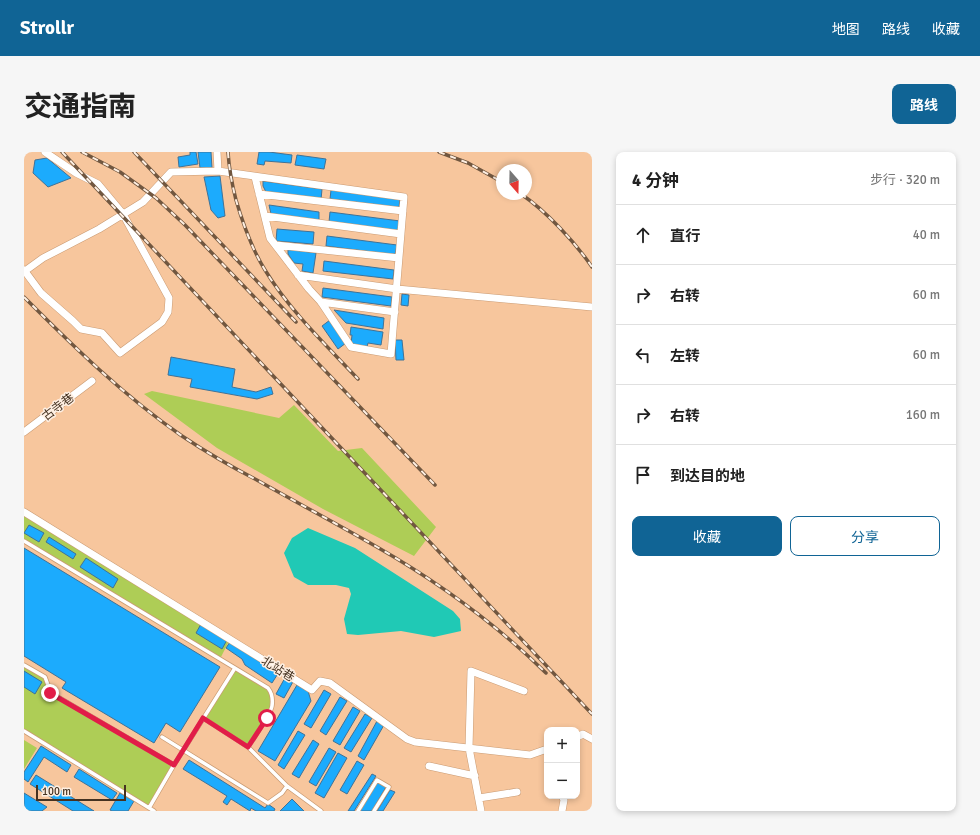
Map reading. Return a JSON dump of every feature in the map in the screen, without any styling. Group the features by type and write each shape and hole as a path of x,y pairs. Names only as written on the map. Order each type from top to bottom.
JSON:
{"street":[{"path":"45,152 76,173 98,184 123,214 169,298 168,312 162,322 120,353 102,333 81,328 41,294 24,271 43,258 99,228 123,214 143,202 171,172 218,172 255,176 404,197 391,354 351,347 321,302 309,289 270,238 255,176"},
{"path":"217,152 218,172"},
{"path":"259,194 403,211"},
{"path":"265,216 401,234"},
{"path":"276,245 399,258"},
{"path":"298,274 396,289 592,307"},
{"path":"321,302 395,312"},
{"name":"古寺巷","path":"24,432 92,381"},
{"name":"北站巷","path":"24,512 312,690 320,681 330,683 407,739 414,742 530,755 544,750"},
{"path":"481,811 469,748 471,671 524,691"},
{"path":"580,736 583,734 592,739"},
{"path":"429,766 474,776"},
{"path":"479,798 517,792"},
{"path":"562,811 564,799"}],"lane":[{"path":"24,541 268,688 272,694 272,707 267,718 248,747"},
{"path":"24,665 45,677 50,693 174,765"},
{"path":"149,808 183,750 235,668"},
{"path":"203,718 248,747 287,786 321,811"},
{"path":"24,731 154,811"},
{"path":"162,737 268,803 282,793 287,786"},
{"path":"358,811 376,780 389,787 374,811"}],"green space":[{"path":"152,391 279,418 294,405 338,451 362,448 436,527 414,556 323,509 217,448 144,394"},
{"path":"24,512 230,639 220,659 24,541"},
{"path":"24,665 45,677 51,693 174,765 149,808 24,731"},
{"path":"235,668 267,687 272,694 272,707 248,747 203,718"},
{"path":"24,740 37,748 24,769"}],"water":[{"path":"308,528 355,548 453,611 460,619 461,631 434,637 401,631 358,635 347,634 344,619 351,594 349,588 336,585 308,585 294,577 284,553 292,538"}],"building":[{"path":"190,152 196,152 198,164 179,167 178,157 190,155"},
{"path":"198,152 211,152 212,168 200,168"},
{"path":"259,152 292,155 291,163 265,161 264,165 257,164"},
{"path":"297,155 326,159 324,169 295,165"},
{"path":"47,158 71,178 48,187 33,173 35,160"},
{"path":"220,176 225,216 218,218 211,210 204,177"},
{"path":"263,181 322,189 321,200 266,192 263,186"},
{"path":"331,190 400,198 399,208 330,199"},
{"path":"269,205 319,212 319,221 271,214"},
{"path":"330,212 400,221 398,231 329,222"},
{"path":"277,229 314,232 313,244 276,241"},
{"path":"327,236 397,245 395,255 326,246"},
{"path":"288,249 316,253 313,273 302,271 303,264 294,263 288,254"},
{"path":"324,261 394,270 393,279 323,271"},
{"path":"323,288 392,297 391,306 322,297"},
{"path":"402,294 409,295 408,306 401,305"},
{"path":"334,310 384,318 383,329 346,323"},
{"path":"330,320 346,343 338,349 322,326"},
{"path":"351,327 383,332 381,345 368,343 367,347 351,344"},
{"path":"395,340 402,340 404,360 396,360"},
{"path":"171,357 235,369 232,387 256,392 271,387 273,394 257,399 190,387 192,379 168,375"},
{"path":"29,525 44,533 39,542 24,533"},
{"path":"49,537 76,554 73,559 46,542"},
{"path":"24,548 220,667 180,732 166,723 154,743 62,688 66,682 24,656"},
{"path":"86,558 118,579 113,588 80,567"},
{"path":"201,624 227,640 222,649 196,633"},
{"path":"230,642 279,672 272,683 245,665 242,659 226,648"},
{"path":"24,671 42,682 35,694 24,687"},
{"path":"286,676 294,680 284,698 276,694"},
{"path":"297,685 308,691 311,701 275,761 258,751"},
{"path":"324,690 331,694 311,728 304,724"},
{"path":"340,697 347,701 326,735 320,731"},
{"path":"353,707 360,711 340,745 333,741"},
{"path":"365,714 372,718 351,752 344,748"},
{"path":"377,721 384,725 364,760 358,756"},
{"path":"298,731 305,735 284,769 278,765"},
{"path":"313,740 319,744 299,778 292,774"},
{"path":"41,746 71,765 67,772 44,757 28,782 24,779 24,772"},
{"path":"329,748 336,752 316,786 309,782"},
{"path":"338,753 347,758 324,798 315,793"},
{"path":"189,760 265,808 268,804 275,809 274,811 256,811 251,808 250,811 231,799 227,805 223,802 227,796 183,769"},
{"path":"357,761 364,765 347,794 340,790"},
{"path":"79,769 117,793 112,800 74,777"},
{"path":"372,774 376,776 354,811 348,811"},
{"path":"36,775 94,811 73,811 30,784"},
{"path":"377,782 386,787 372,811 359,811"},
{"path":"390,790 395,792 383,811 377,811"},
{"path":"24,793 47,807 42,811 27,811 24,808"},
{"path":"120,793 134,801 128,811 110,810"},
{"path":"292,799 304,811 280,811"}],"railway":[{"path":"62,152 592,714"},
{"path":"82,152 120,172 156,198 185,225 435,485"},
{"path":"134,152 296,322"},
{"path":"228,152 236,200 248,236 260,262 297,314 358,379"},
{"path":"439,152 468,163 496,179"},
{"path":"530,200 560,228 592,267"},
{"path":"24,297 100,370 161,421 218,459 400,560 444,589 487,621 546,673"}],"route":[{"path":"50,693 174,765 203,718 248,747 267,718"}]}
